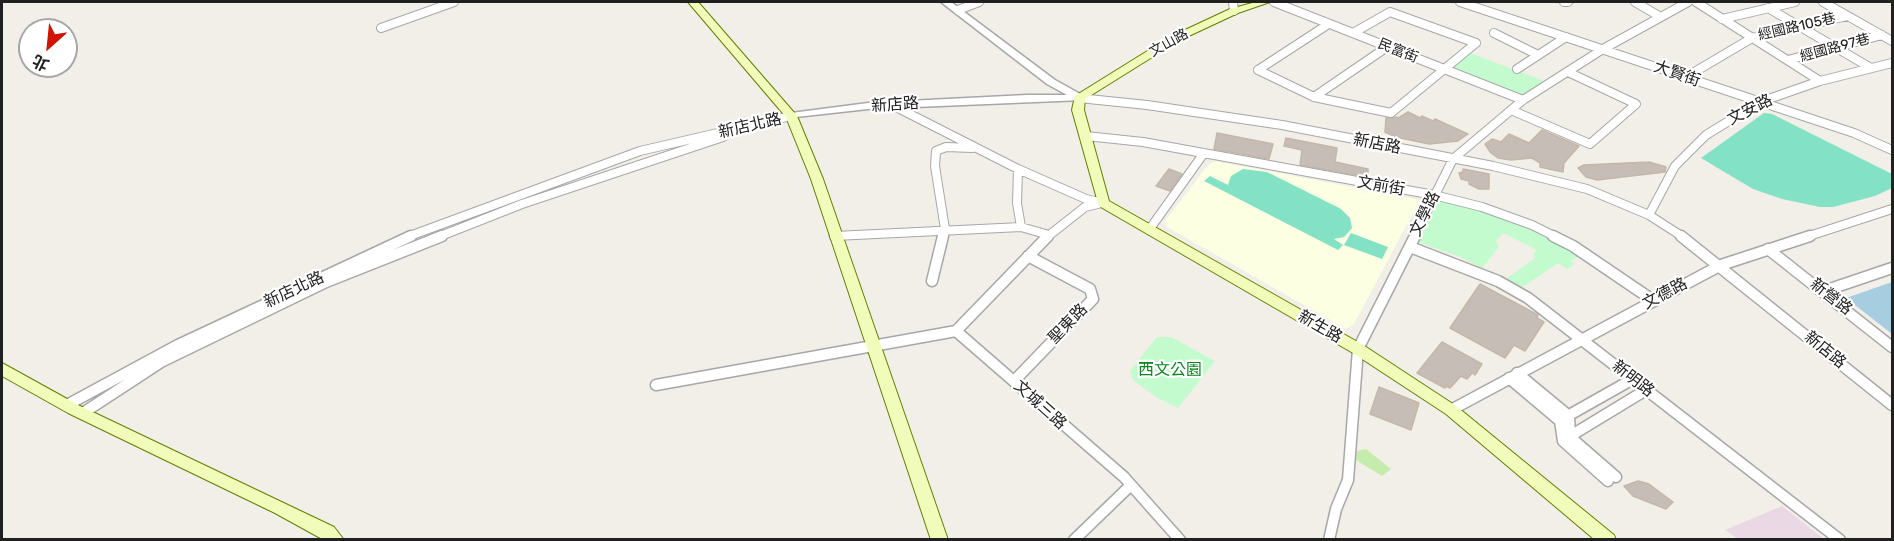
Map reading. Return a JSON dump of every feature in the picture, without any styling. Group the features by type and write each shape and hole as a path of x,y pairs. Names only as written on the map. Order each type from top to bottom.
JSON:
{"main road":[{"path":"693,2 791,116 817,179 940,540"},
{"name":"文山路","path":"1079,98 1161,46 1234,6 1265,2"},
{"path":"1079,98 1078,110 1103,203"},
{"name":"新生路","path":"1103,203 1358,349 1451,410 1608,540"},
{"path":"2,369 67,405 328,532 336,540"}],"street":[{"path":"381,28 454,2"},
{"path":"946,2 1051,82 1079,98"},
{"path":"958,10 979,2"},
{"name":"民富街","path":"1274,2 1523,100"},
{"name":"大賢街","path":"1460,2 1854,133 1893,150"},
{"path":"1485,10 1493,2"},
{"path":"1635,2 1659,16"},
{"name":"文學路","path":"1329,540 1336,509 1348,480 1358,349 1453,159 1523,100 1603,49 1688,2"},
{"path":"1696,2 1820,81"},
{"path":"1722,19 1795,2"},
{"path":"1823,2 1893,41"},
{"path":"1768,8 1871,68"},
{"path":"1328,25 1258,70 1314,97 1391,113 1476,43 1400,15 1386,13 1353,33"},
{"name":"經國路105巷","path":"1686,77 1752,38 1847,16"},
{"path":"1494,33 1538,55"},
{"name":"經國路97巷","path":"1788,60 1882,35"},
{"path":"1517,69 1566,37"},
{"path":"1314,97 1387,47"},
{"name":"文安路","path":"1649,215 1675,166 1706,135 1760,102 1820,81 1893,63"},
{"path":"1511,110 1590,144 1636,104 1568,72"},
{"name":"新店路","path":"791,116 892,105 1027,98 1079,98 1258,121 1533,175 1587,189 1649,215 1672,229 1721,265 1893,405"},
{"path":"892,105 1018,169 1086,199 1103,203"},
{"name":"新店北路","path":"67,405 178,345 404,239 640,151 791,116"},
{"name":"新店北路","path":"83,413 161,362 326,282 522,204 791,116"},
{"name":"文前街","path":"1086,136 1143,142 1434,195 1482,207 1532,225 1573,246 1654,300"},
{"path":"932,281 945,229 936,151 946,147 975,148"},
{"path":"1149,230 1204,153"},
{"path":"1018,169 1017,203 1021,227"},
{"path":"656,385 956,331 1048,235 1085,207 1103,203"},
{"name":"文德路","path":"1451,410 1721,265 1893,208"},
{"path":"835,236 1021,227 1048,235"},
{"name":"新明路","path":"1410,247 1498,281 1528,298 1839,540"},
{"name":"新營路","path":"1768,249 1893,347"},
{"name":"聖東路","path":"1014,381 1093,299 1090,289 1028,256"},
{"path":"1824,291 1893,268"},
{"name":"文城三路","path":"956,331 1131,486 1180,540"},
{"path":"1513,375 1564,418 1566,439 1612,479"},
{"path":"1564,418 1633,380"},
{"path":"1566,439 1646,390"},
{"path":"1074,540 1131,486"}],"shaded area":[{"path":"1215,161 1420,200 1354,324 1346,329 1167,227 1164,222 1209,164"},
{"path":"1782,506 1824,539 1738,539 1725,530"}],"green space":[{"path":"1470,53 1547,82 1522,98 1447,70"},
{"path":"1764,113 1772,114 1892,174 1892,188 1875,196 1833,207 1820,207 1782,199 1753,189 1701,158"},
{"path":"1243,169 1267,172 1341,209 1350,218 1352,228 1344,237 1334,239 1343,245 1338,250 1204,181 1210,176 1228,185 1231,176"},
{"path":"1435,197 1482,208 1531,227 1583,255 1570,261 1575,264 1567,269 1558,263 1523,287 1506,279 1535,258 1533,254 1537,250 1503,233 1496,241 1499,247 1482,268 1460,257 1418,242"},
{"path":"1351,233 1388,247 1382,259 1344,245"},
{"name":"西文公園","path":"1157,337 1171,337 1215,361 1178,408 1156,397 1133,380 1130,371"},
{"path":"1366,449 1391,469 1382,476 1356,460 1357,451"}],"water":[{"path":"1892,282 1892,334 1846,298"}],"building":[{"path":"1408,112 1420,118 1422,116 1433,121 1435,119 1468,134 1458,141 1429,144 1396,137 1385,132 1386,118 1400,117"},
{"path":"1542,130 1579,146 1564,163 1563,172 1540,167 1540,163 1532,158 1511,160 1498,158 1485,144 1492,139 1501,142 1509,134 1529,143"},
{"path":"1217,133 1273,144 1269,159 1214,149"},
{"path":"1286,138 1337,148 1335,162 1368,169 1368,177 1300,165 1302,150 1284,146"},
{"path":"1649,162 1666,167 1665,172 1597,180 1586,177 1578,168 1584,165"},
{"path":"1169,169 1182,174 1170,191 1156,186"},
{"path":"1463,169 1489,174 1489,189 1479,189 1469,184 1469,181 1461,179 1459,173 1463,172"},
{"path":"1480,284 1538,315 1537,318 1544,322 1525,351 1514,345 1505,358 1450,328"},
{"path":"1442,342 1482,364 1475,375 1472,373 1467,379 1461,376 1450,388 1446,386 1445,388 1417,373"},
{"path":"1379,387 1419,403 1411,430 1370,414"},
{"path":"1638,481 1649,484 1673,502 1666,509 1633,496 1624,486"}]}
